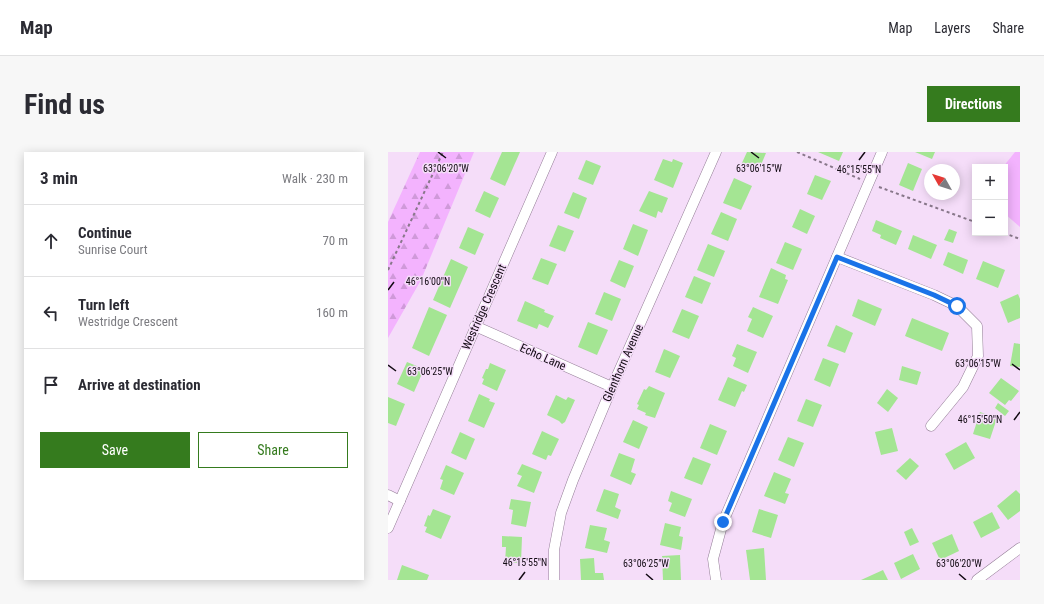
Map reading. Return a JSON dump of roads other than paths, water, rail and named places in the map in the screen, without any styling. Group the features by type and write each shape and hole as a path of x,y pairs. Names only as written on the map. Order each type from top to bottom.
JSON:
{"street":[{"name":"Westridge Crescent","path":"388,528 552,152"},
{"name":"Glenthorn Avenue","path":"554,580 554,550 561,513 573,480 612,387 716,152"},
{"path":"716,580 713,559 723,522 882,152"},
{"path":"837,257 934,295 957,306 977,326 978,356 963,387 931,426"},
{"name":"Echo Lane","path":"475,326 612,387"},
{"path":"388,495 400,501"},
{"path":"977,580 1020,548"}]}
